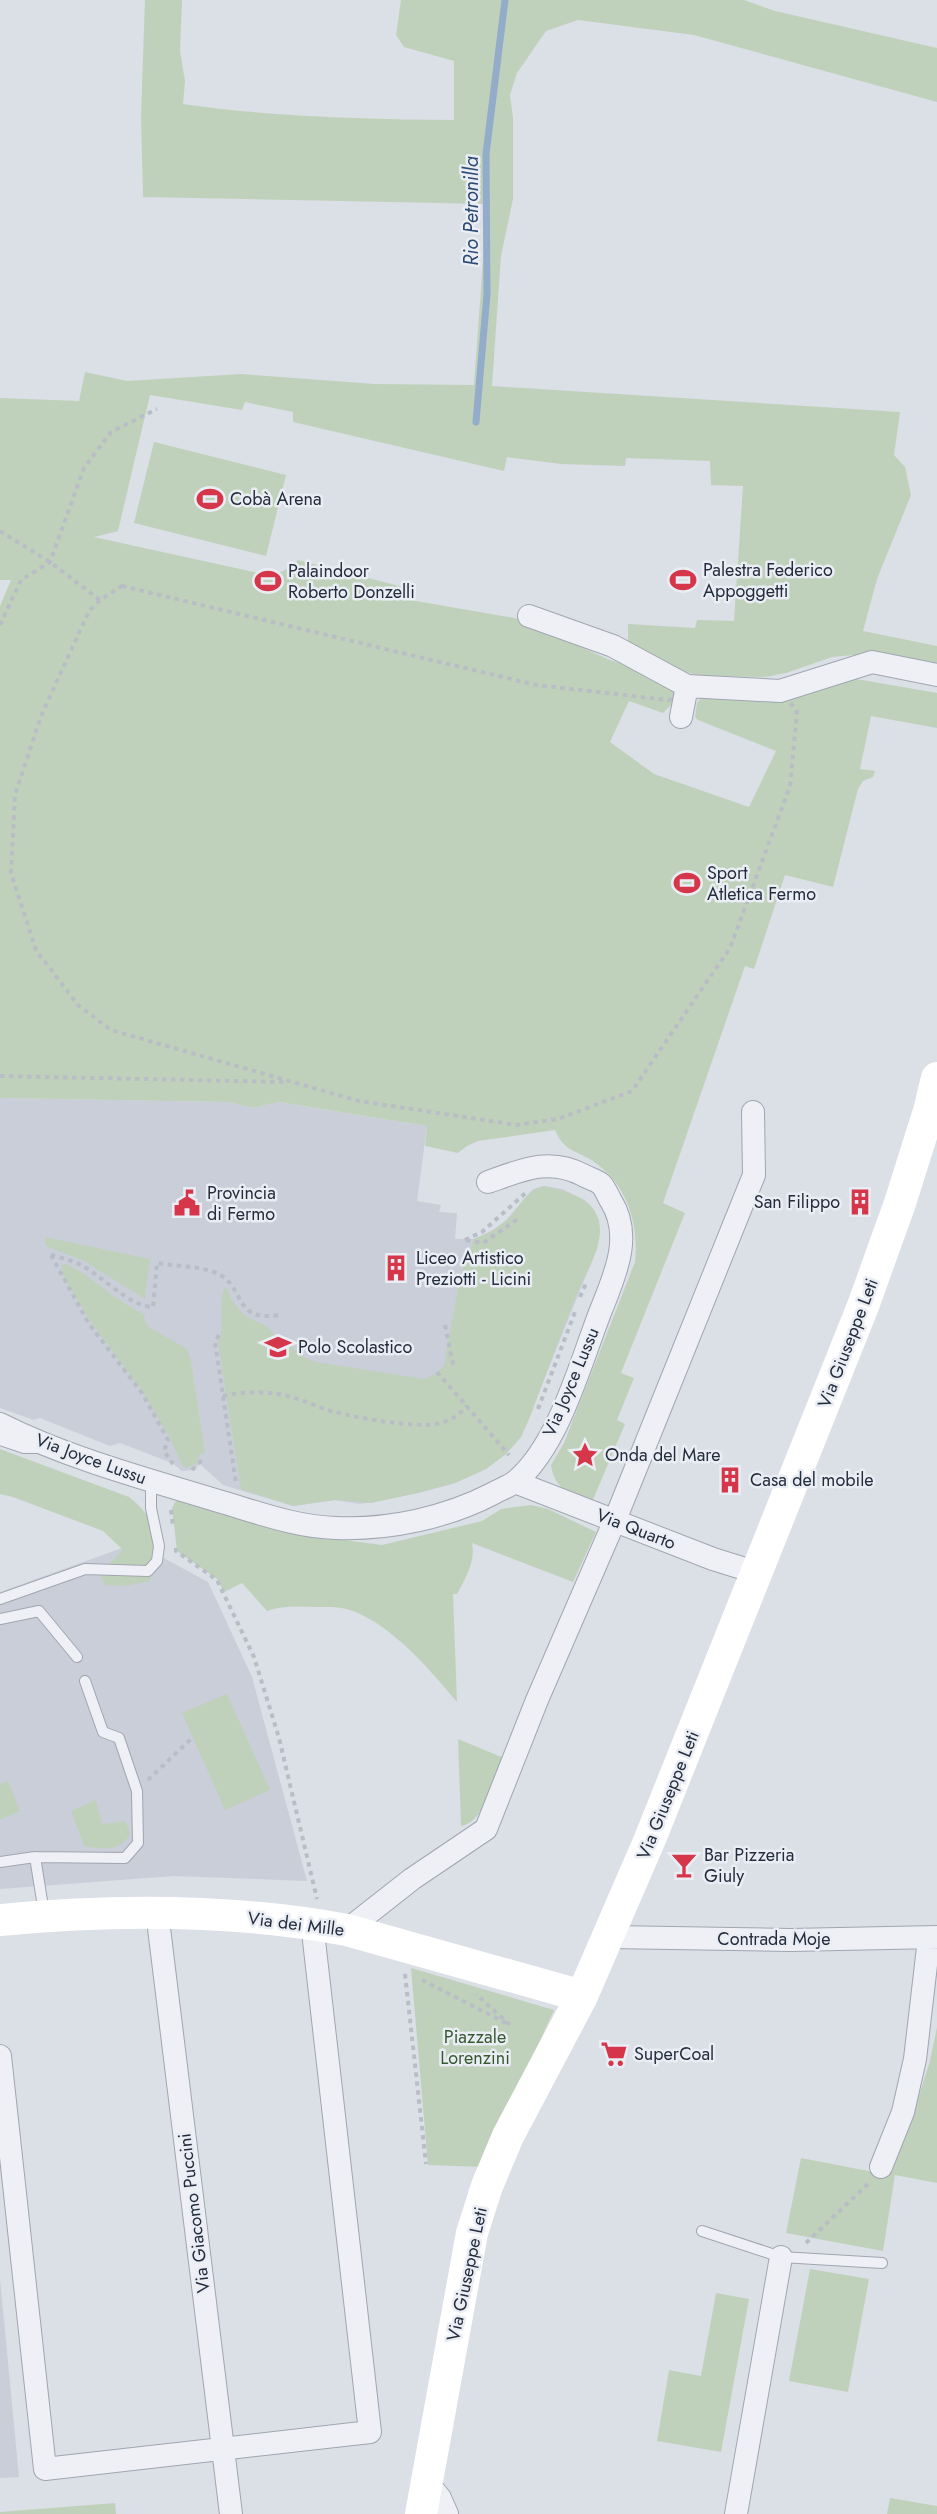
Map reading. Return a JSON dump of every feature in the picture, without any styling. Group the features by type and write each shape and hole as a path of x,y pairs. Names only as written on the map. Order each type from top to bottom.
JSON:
{"main road":[{"name":"Via Giuseppe Leti","path":"421,2514 472,2233 487,2186 508,2136 582,1996 610,1937 758,1573 882,1255 926,1121 937,1078"},
{"name":"Via dei Mille","path":"0,1920 157,1912 312,1923 347,1930 582,1996"}],"street":[{"path":"529,616 612,646 684,700 780,691 872,662 937,675"},
{"path":"347,1930 412,1879 486,1829 537,1700 615,1521 754,1175 753,1112"},
{"name":"Via Joyce Lussu","path":"0,1424 54,1448 284,1521 333,1528 372,1528 423,1520 476,1503 515,1482 540,1453 558,1422 617,1270 623,1243 616,1209 601,1184 575,1171 551,1165 527,1169 488,1182"},
{"name":"Via Quarto","path":"515,1482 713,1559 758,1573"},
{"name":"Via Giacomo Puccini","path":"157,1912 231,2514"},
{"path":"0,2056 45,2469 370,2432 312,1923"},
{"name":"Contrada Moje","path":"610,1937 933,1938"},
{"path":"881,2167 903,2112 915,2059 933,1938"},
{"path":"737,2514 786,2258"},
{"path":"427,2482 440,2498 447,2514"}],"lane":[{"path":"0,1440 24,1448 54,1448"},
{"path":"0,1599 85,1569 148,1571 157,1561 159,1546 151,1508 151,1480"},
{"path":"0,1619 39,1611 77,1657"},
{"path":"0,1862 35,1857 125,1858 138,1843 137,1791 119,1738 103,1732 86,1681"},
{"path":"35,1857 44,1916"},
{"path":"702,2231 786,2258 882,2263"}],"path":[{"path":"0,625 21,580 50,562 84,468 111,432 157,409"},
{"path":"0,531 50,562 100,600"},
{"path":"122,586 536,685 668,700 684,700 702,695 787,698 797,712 790,786 730,948 632,1091 558,1119 517,1125 359,1101 111,1030 78,1005 36,950 10,873 15,795 41,716 90,611 100,600 122,586"},
{"path":"0,1076 293,1082"},
{"path":"518,1219 483,1243 465,1240 482,1232 512,1208 532,1188"},
{"path":"175,1467 164,1450 168,1440 141,1393 89,1324 51,1255 79,1264 147,1307 153,1307 157,1263 214,1272 230,1283 247,1310 263,1317 279,1315"},
{"path":"580,1298 590,1275"},
{"path":"534,1419 576,1309"},
{"path":"445,1325 454,1369"},
{"path":"219,1335 215,1342 238,1491"},
{"path":"437,1372 509,1455"},
{"path":"223,1395 242,1392 277,1394 355,1416 426,1424 438,1424 456,1418 467,1406"},
{"path":"502,1461 516,1447"},
{"path":"187,1472 198,1467 202,1460"},
{"path":"171,1508 173,1530"},
{"path":"175,1540 176,1551 217,1580 254,1657 279,1738 318,1903 312,1923"},
{"path":"137,1791 193,1737"},
{"path":"426,2164 405,1971 510,2025 472,1990"},
{"path":"786,2258 871,2181 881,2167"}],"shaded area":[{"name":"Polo Scolastico","path":"0,1098 227,1102 254,1108 277,1102 427,1126 417,1201 441,1205 439,1212 457,1213 455,1239 474,1239 493,1230 506,1220 533,1189 544,1186 562,1189 586,1201 599,1220 600,1233 597,1248 521,1437 506,1454 486,1469 455,1483 360,1504 335,1500 293,1506 223,1485 200,1464 194,1470 182,1471 172,1463 120,1443 110,1446 40,1418 34,1420 0,1408"},
{"path":"136,1543 208,1582 252,1677 307,1881 174,1876 0,1889 0,1592"},
{"path":"0,2279 19,2477 0,2478"}],"green space":[{"path":"145,0 182,0 180,51 185,81 183,104 284,115 454,120 454,61 404,47 396,35 401,0 744,0 775,11 937,48 937,102 694,35 578,20 546,31 517,73 510,95 513,118 513,199 501,256 492,386 900,412 894,455 905,467 911,495 877,579 863,631 937,646 937,669 854,655 832,657 786,673 766,677 701,676 685,672 628,642 628,624 695,628 697,620 734,621 743,486 711,485 710,461 626,458 625,466 561,464 507,457 504,471 293,422 293,412 245,402 242,410 150,395 118,531 94,537 263,574 282,571 298,560 407,588 404,599 515,618 610,660 648,672 670,685 674,693 672,704 663,713 629,701 610,742 654,774 749,807 776,751 698,720 695,717 697,703 702,697 839,676 937,693 937,728 871,716 860,769 875,771 873,777 863,781 858,789 833,887 785,875 754,969 745,966 663,1203 685,1213 621,1373 634,1378 617,1420 625,1424 592,1502 560,1486 551,1465 564,1443 635,1262 635,1234 629,1208 617,1184 597,1164 568,1148 555,1130 478,1141 458,1153 425,1146 427,1126 278,1102 254,1108 227,1102 0,1098 0,606 11,580 0,580 0,398 79,401 85,372 127,381 241,374 375,384 474,385 487,204 143,197 141,116"},
{"name":"Cobà Arena","path":"154,442 286,475 266,556 134,523"},
{"path":"544,1186 578,1196 591,1207 599,1222 599,1241 530,1417 521,1437 506,1454 486,1469 455,1483 371,1503 335,1500 293,1506 241,1489 218,1343 224,1288 228,1290 231,1299 244,1315 266,1326 281,1341 289,1344 303,1357 316,1362 425,1379 444,1366 460,1276 474,1239 503,1223 527,1196 537,1188"},
{"path":"45,1237 150,1259 145,1299 84,1261 46,1246"},
{"path":"66,1264 144,1314 145,1322 149,1327 187,1349 191,1361 205,1453 200,1454 196,1464 187,1468 182,1465 170,1438 143,1392 91,1322 64,1278 61,1265"},
{"path":"0,1449 129,1497 136,1503 149,1518 159,1546 148,1571 152,1576 149,1581 125,1586 105,1585 99,1573 123,1550 103,1531 0,1494"},
{"path":"178,1497 306,1535 382,1545 482,1521 501,1509 531,1505 548,1509 596,1532 573,1582 472,1543 469,1570 457,1594 453,1594 457,1702 423,1663 397,1638 368,1618 348,1609 338,1608 301,1606 267,1611 242,1583 224,1592 217,1579 177,1551 172,1508"},
{"path":"227,1694 270,1790 225,1810 182,1713"},
{"path":"458,1739 504,1758 483,1808 469,1823 461,1826"},
{"path":"8,1781 20,1811 0,1820 0,1784"},
{"path":"96,1800 102,1824 126,1821 130,1835 120,1845 103,1849 84,1846 71,1811"},
{"name":"Piazzale Lorenzini","path":"411,1968 554,2010 483,2167 428,2165"},
{"path":"937,2027 937,2183 895,2175 883,2251 786,2233 801,2158 884,2174 912,2117 930,2061"},
{"path":"810,2269 869,2279 848,2392 789,2381"},
{"path":"716,2293 749,2299 721,2452 657,2441 669,2370 701,2376"},
{"path":"890,2498 937,2506 937,2514 887,2514"},
{"path":"115,2503 116,2514 0,2514 0,2512"}],"waterway":[{"name":"Rio Petronilla","path":"476,422 487,294 486,154 505,0"}],"place":[{"name":"Cobà Arena","path":"210,499"},
{"name":"Palestra Federico Appoggetti","path":"683,580"},
{"name":"Palaindoor Roberto Donzelli","path":"268,581"},
{"name":"Sport Atletica Fermo","path":"687,883"},
{"name":"San Filippo","path":"860,1202"},
{"name":"Provincia di Fermo","path":"187,1203"},
{"name":"Liceo Artistico Preziotti - Licini","path":"396,1268"},
{"name":"Polo Scolastico","path":"278,1347"},
{"name":"Onda del Mare","path":"585,1455"},
{"name":"Casa del mobile","path":"730,1480"},
{"name":"Bar Pizzeria Giuly","path":"684,1865"},
{"name":"SuperCoal","path":"614,2054"}]}
